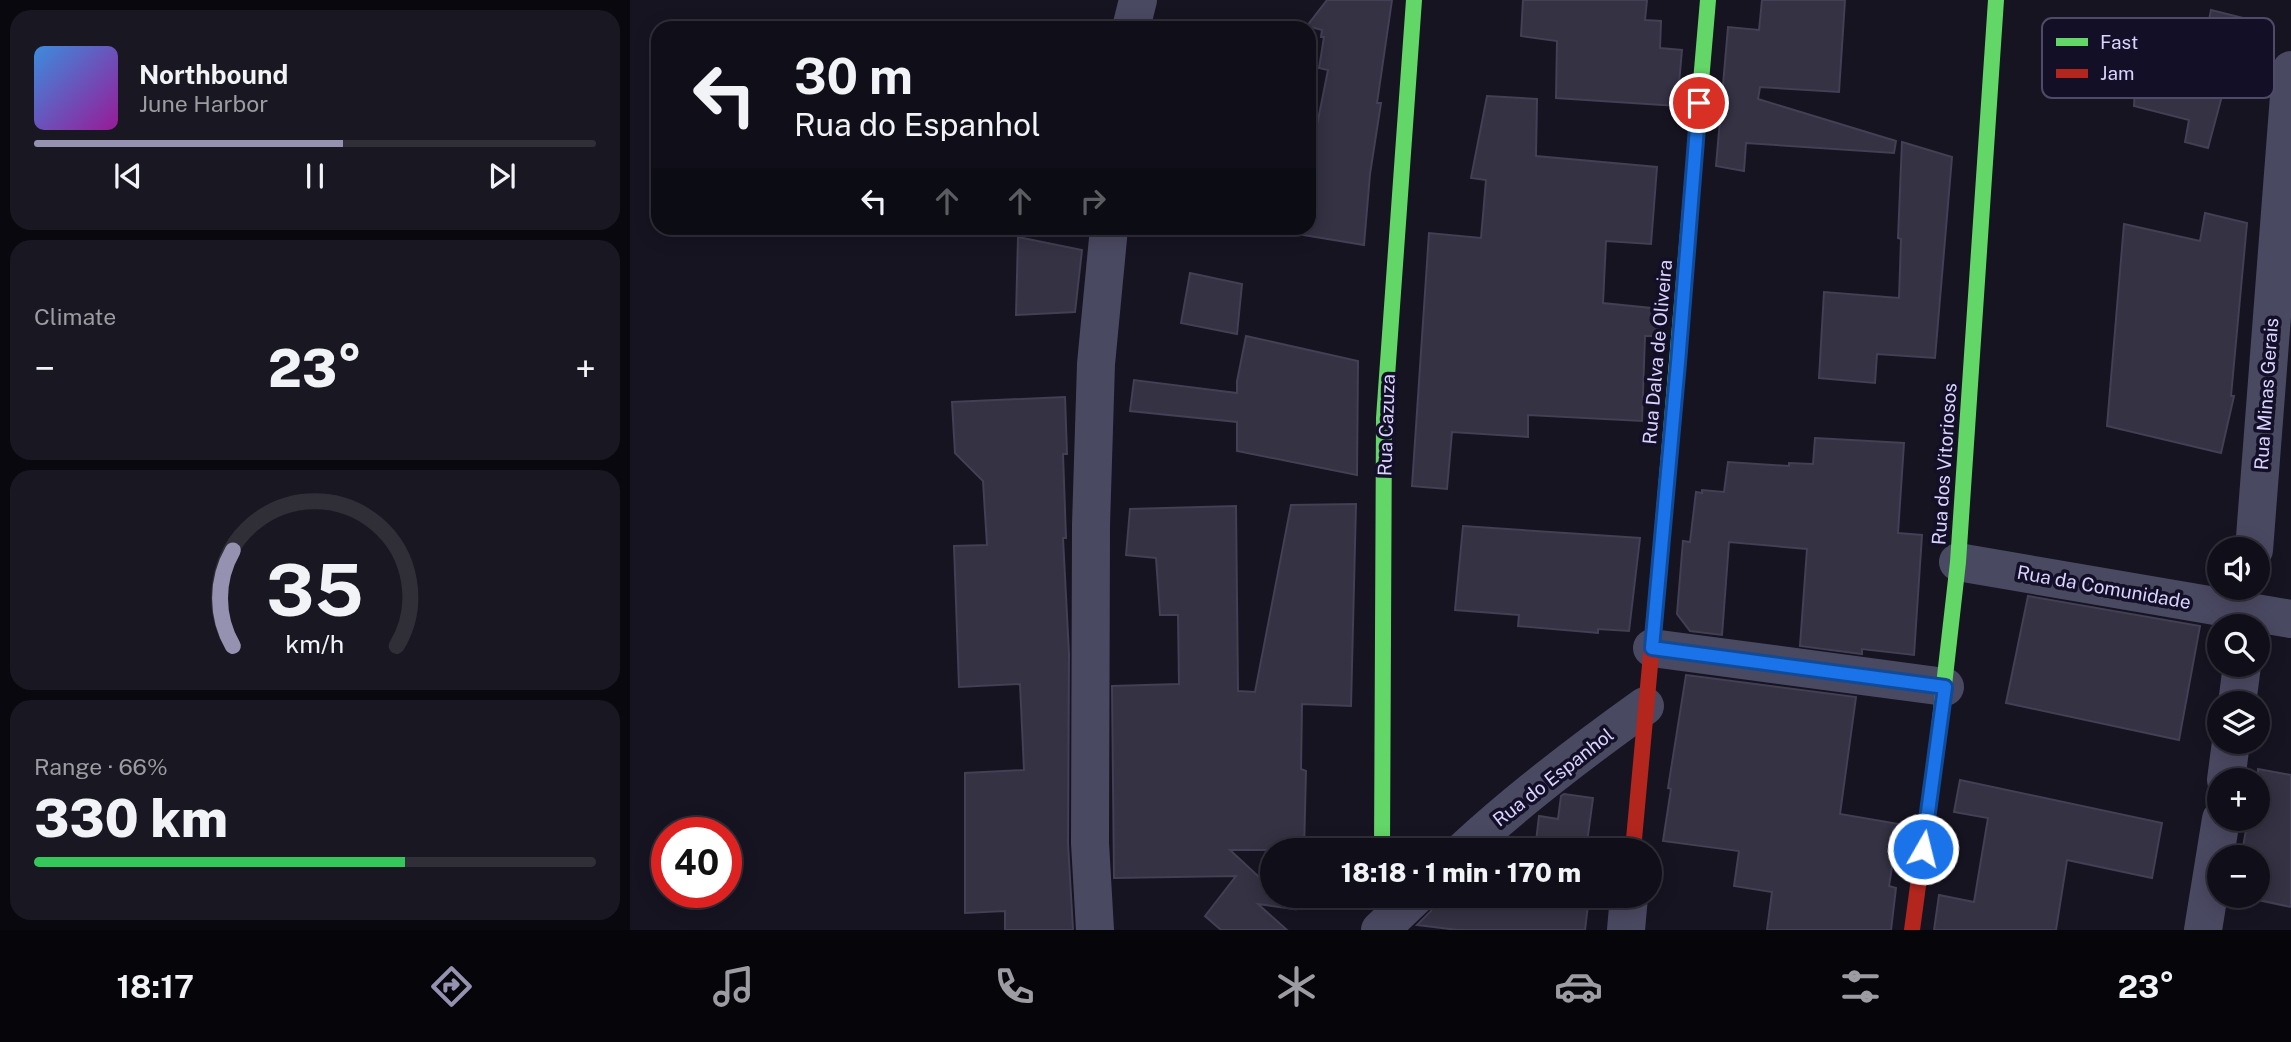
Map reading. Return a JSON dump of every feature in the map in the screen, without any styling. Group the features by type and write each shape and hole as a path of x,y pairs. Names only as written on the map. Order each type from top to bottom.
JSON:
{"street":[{"path":"1133,21 1138,0"},
{"name":"Rua Cazuza","path":"1382,838 1384,418 1414,0"},
{"name":"Rua Dalva de Oliveira","path":"1634,838 1708,0"},
{"name":"Rua dos Vitoriosos","path":"1912,930 1945,687 1958,562 1996,0"},
{"name":"Rua Minas Gerais","path":"2255,537 2291,70"},
{"path":"1095,930 1090,843 1091,525 1096,364 1108,235"},
{"name":"Rua da Comunidade","path":"1958,562 2249,609 2291,620"},
{"path":"1652,648 1945,687"},
{"name":"Rua do Espanhol","path":"1477,838 1516,803 1645,706"},
{"path":"2203,930 2219,831"},
{"path":"1381,918 1397,908"},
{"path":"1626,930 1628,908"}],"building":[{"path":"1327,0 1392,0 1377,103 1381,103 1370,174 1364,245 1303,235 1316,235 1316,130 1328,70 1319,68 1324,37 1321,37 1322,30 1316,28 1316,21 1311,21"},
{"path":"1523,0 1647,0 1645,20 1661,21 1660,48 1682,50 1677,106 1556,98 1557,41 1521,36"},
{"path":"1762,0 1845,0 1839,92 1760,87 1758,99 1896,141 1894,153 1746,143 1744,171 1716,166 1728,27 1759,30"},
{"path":"2211,10 2243,18 2209,18"},
{"path":"1487,96 1537,99 1536,156 1657,167 1651,244 1606,241 1603,303 1661,309 1658,336 1645,336 1642,421 1528,415 1528,437 1452,432 1447,489 1412,486 1429,233 1481,238 1486,180 1471,178"},
{"path":"2134,98 2221,98 2208,148 2185,142 2189,120 2134,106"},
{"path":"1902,142 1952,157 1935,358 1877,354 1875,383 1819,378 1824,292 1899,298 1901,239 1898,238"},
{"path":"2205,213 2247,223 2231,396 2234,396 2221,453 2107,426 2124,224 2200,241"},
{"path":"1018,237 1082,250 1075,312 1016,315"},
{"path":"1190,273 1242,284 1237,334 1181,323"},
{"path":"1246,336 1358,361 1357,475 1237,451 1237,422 1130,411 1134,380 1237,393"},
{"path":"1065,397 1067,454 1063,454 1066,538 1063,538 1069,654 1068,843 1073,930 1005,930 1005,911 965,913 965,773 1024,770 1020,684 959,687 954,546 987,545 983,481 955,453 952,402"},
{"path":"1815,438 1904,443 1898,533 1922,535 1914,655 1862,649 1862,654 1800,646 1807,549 1729,542 1722,635 1690,631 1677,614 1683,541 1690,542 1696,492 1724,492 1728,462 1789,466 1789,463 1813,464"},
{"path":"1356,504 1351,706 1302,704 1301,769 1306,771 1304,838 1260,838 1260,850 1230,850 1260,878 1260,908 1287,930 1221,930 1205,916 1236,876 1114,878 1112,686 1179,684 1178,615 1160,615 1156,558 1126,555 1130,509 1236,506 1238,691 1255,692 1291,505"},
{"path":"1463,526 1640,538 1629,631 1598,629 1598,633 1518,626 1519,615 1455,610"},
{"path":"2028,596 2200,626 2179,740 2006,703"},
{"path":"1686,675 1856,697 1840,814 1899,824 1889,886 1896,888 1891,930 1767,930 1772,892 1734,886 1739,851 1663,841 1671,789 1668,788"},
{"path":"2270,771 2291,775 2291,907 2270,903 2270,845 2243,845 2246,831 2270,831"},
{"path":"1960,780 2162,823 2152,878 2067,860 2056,930 1934,930 1939,895 1974,902 1988,818 1954,812"},
{"path":"1564,794 1593,798 1588,838 1536,838 1539,816 1558,819 1561,796"},
{"path":"1433,908 1588,908 1585,930 1458,930 1417,925"}],"traffic: fast":[{"path":"1382,838 1384,418 1414,0"},
{"path":"1663,524 1708,0"},
{"path":"1938,738 1958,562 1996,0"}],"traffic: jam":[{"path":"1634,838 1663,524"},
{"path":"1912,930 1938,738"}],"route":[{"path":"1699,103 1652,648 1945,687 1923,849"}]}
